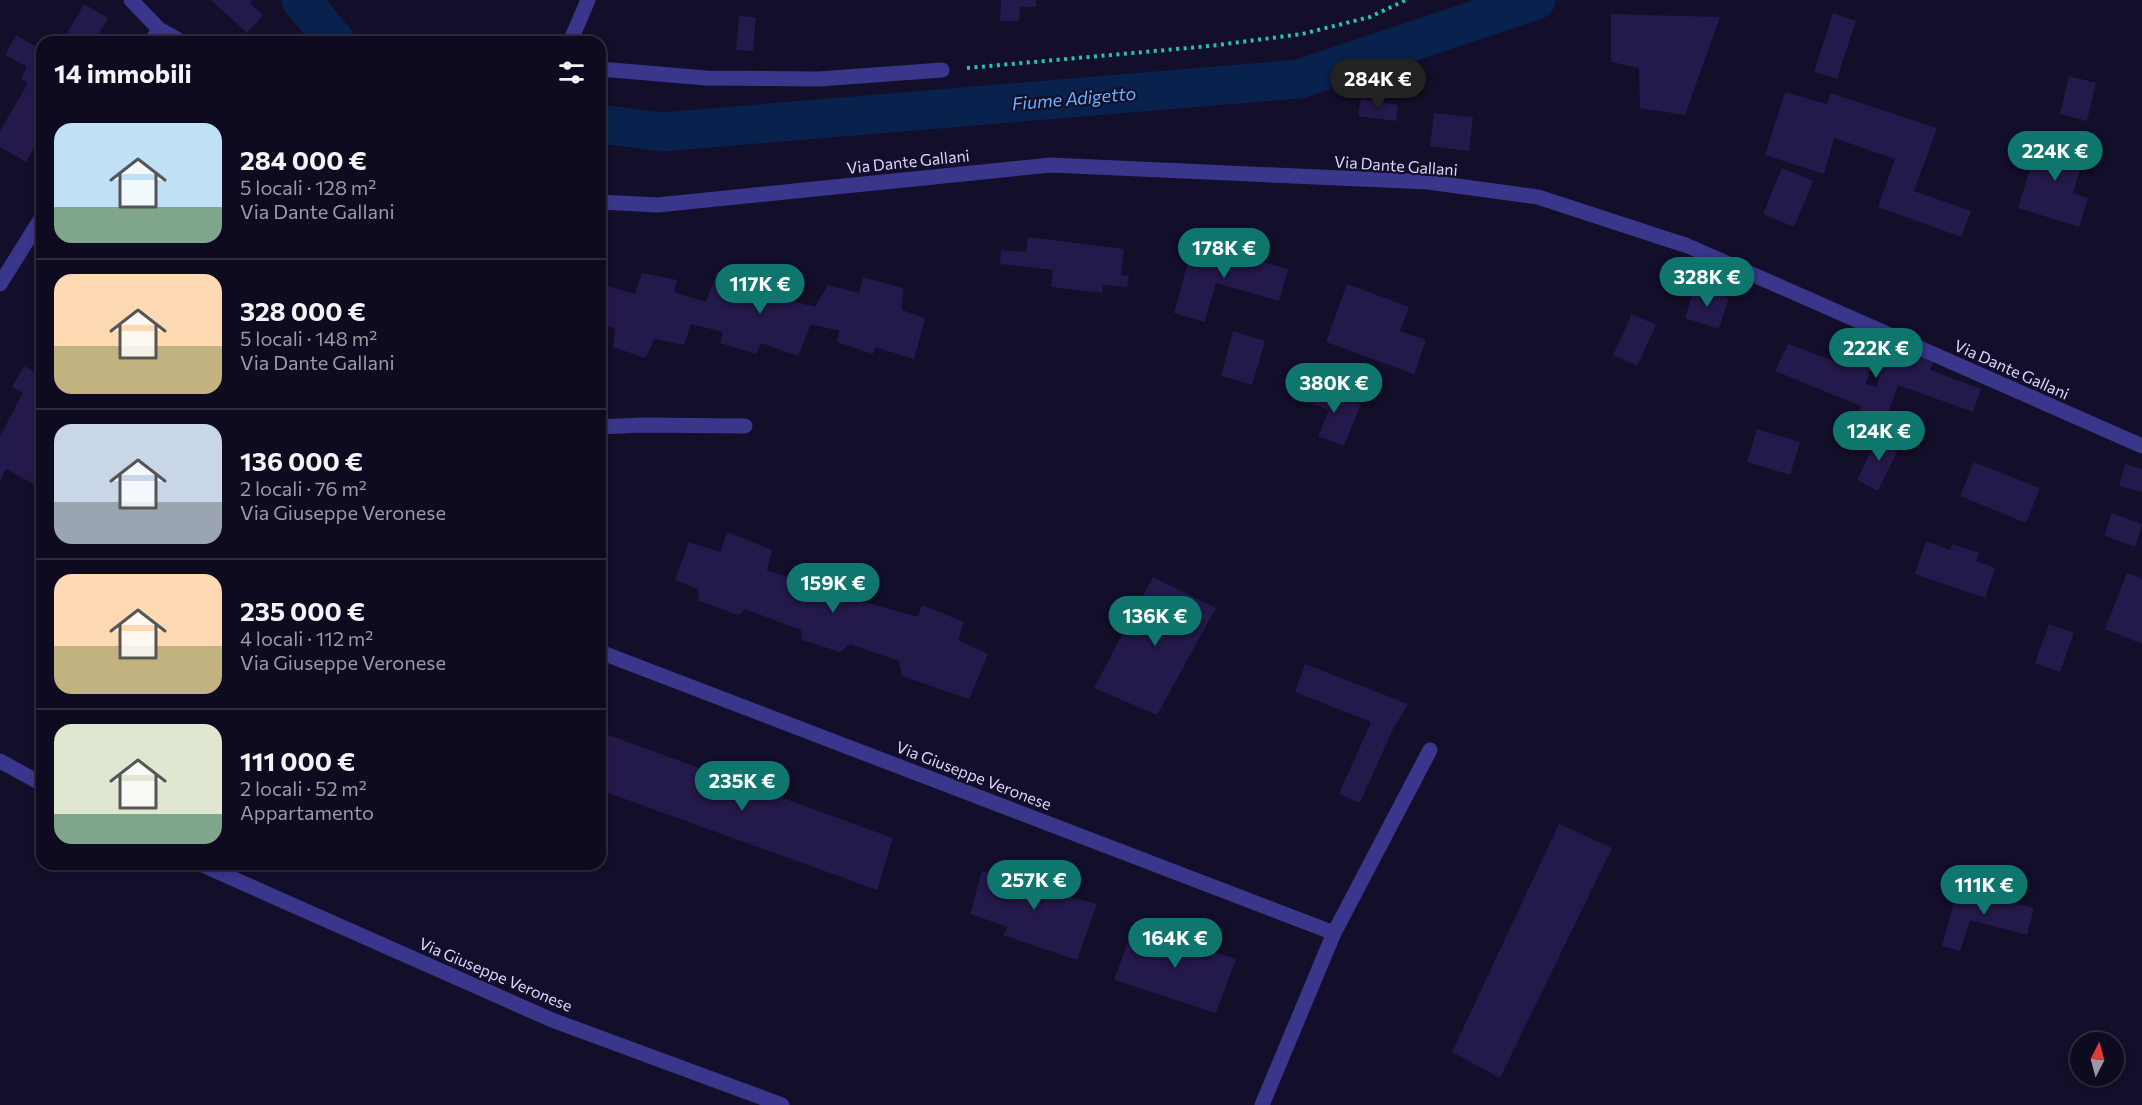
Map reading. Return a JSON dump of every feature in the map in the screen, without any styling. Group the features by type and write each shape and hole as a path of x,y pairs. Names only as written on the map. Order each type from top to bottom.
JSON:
{"street":[{"path":"131,0 155,36"},
{"path":"573,36 588,0"},
{"path":"606,70 706,78 819,79 942,70"},
{"name":"Via Dante Gallani","path":"606,202 657,205 1051,165 1428,183 1538,197 1688,246 2142,446"},
{"path":"0,284 36,227"},
{"path":"606,427 745,426"},
{"name":"Via Giuseppe Veronese","path":"606,654 1334,933"},
{"path":"1262,1105 1334,933 1430,750"},
{"path":"0,761 36,781"},
{"name":"Via Giuseppe Veronese","path":"214,870 552,1020 782,1105"}],"path":[{"path":"942,70 1210,46 1302,34 1370,17 1406,0"}],"building":[{"path":"211,0 253,0 250,3 263,15 247,33"},
{"path":"1001,0 1036,0 1036,7 1020,7 1019,21 1000,21"},
{"path":"84,4 108,18 98,36 65,36"},
{"path":"1833,13 1856,21 1837,79 1814,72"},
{"path":"1611,14 1720,17 1685,115 1640,108 1639,68 1611,62"},
{"path":"739,16 756,17 753,51 736,50"},
{"path":"16,35 36,47 36,144 26,162 0,147 0,131 28,83 21,79 27,67 5,55"},
{"path":"2069,76 2096,83 2087,121 2060,114"},
{"path":"1785,92 1827,104 1830,93 1937,128 1914,191 1971,211 1961,237 1878,207 1895,159 1834,138 1824,174 1765,155"},
{"path":"1361,99 1398,105 1396,121 1358,116"},
{"path":"1434,113 1473,117 1469,151 1430,146"},
{"path":"2041,134 2086,149 2073,193 2088,198 2079,227 2018,208"},
{"path":"1782,168 1813,181 1794,227 1763,214"},
{"path":"1028,237 1124,249 1121,275 1129,276 1127,287 1103,285 1102,293 1051,287 1053,270 1000,264 1001,250 1026,252"},
{"path":"1193,243 1288,269 1279,301 1216,283 1205,322 1174,313"},
{"path":"754,267 798,281 796,302 815,307 828,285 859,293 863,277 903,288 902,310 925,318 914,359 875,347 873,354 837,342 839,331 811,324 798,356 761,343 756,354 720,343 723,332 691,324 684,345 655,339 645,358 613,347 615,328 606,326 606,285 635,294 642,273 677,280 674,292 706,302 717,272 750,281"},
{"path":"1347,284 1409,307 1400,331 1426,340 1414,374 1326,342"},
{"path":"1695,286 1729,298 1719,329 1685,318"},
{"path":"1632,314 1656,325 1637,366 1613,355"},
{"path":"1233,331 1265,341 1252,385 1221,376"},
{"path":"1788,344 1848,366 1855,346 1875,353 1866,384 1876,387 1891,345 1934,360 1930,370 1981,389 1973,412 1898,385 1884,425 1858,414 1861,406 1775,371"},
{"path":"24,366 36,373 36,486 6,469 0,481 0,436 23,393 12,387"},
{"path":"1311,384 1361,404 1344,446 1318,436 1329,410 1304,400"},
{"path":"1757,429 1800,442 1790,475 1747,462"},
{"path":"1880,433 1901,443 1878,491 1857,480"},
{"path":"1974,462 2040,488 2026,523 1960,496"},
{"path":"2125,464 2142,469 2142,492 2119,486"},
{"path":"2112,513 2142,524 2135,547 2104,535"},
{"path":"727,532 772,550 767,570 811,585 818,568 864,585 857,600 918,617 922,605 964,622 958,640 988,654 969,699 902,676 899,661 850,644 840,652 802,640 801,630 745,609 738,615 699,601 698,589 675,580 689,542 720,552"},
{"path":"1926,541 1951,550 1952,544 1979,553 1976,561 1995,568 1985,598 1915,574"},
{"path":"2127,573 2142,579 2142,644 2105,629"},
{"path":"1153,577 1216,608 1157,715 1094,688"},
{"path":"2049,624 2074,633 2060,672 2035,663"},
{"path":"1305,664 1408,704 1392,731 1360,803 1339,794 1371,722 1295,692"},
{"path":"606,734 893,838 877,890 606,792"},
{"path":"1559,824 1612,848 1500,1078 1452,1052"},
{"path":"1008,864 1045,876 1038,888 1097,904 1077,960 1003,935 1008,927 970,914 982,871 1004,879"},
{"path":"1958,888 2034,908 2027,935 1970,920 1960,951 1942,946"},
{"path":"1134,926 1236,959 1216,1013 1114,980"}],"waterway":[{"name":"Fiume Adigetto","path":"301,0 331,36"},
{"name":"Fiume Adigetto","path":"606,125 662,132 1299,79 1536,0"}]}
